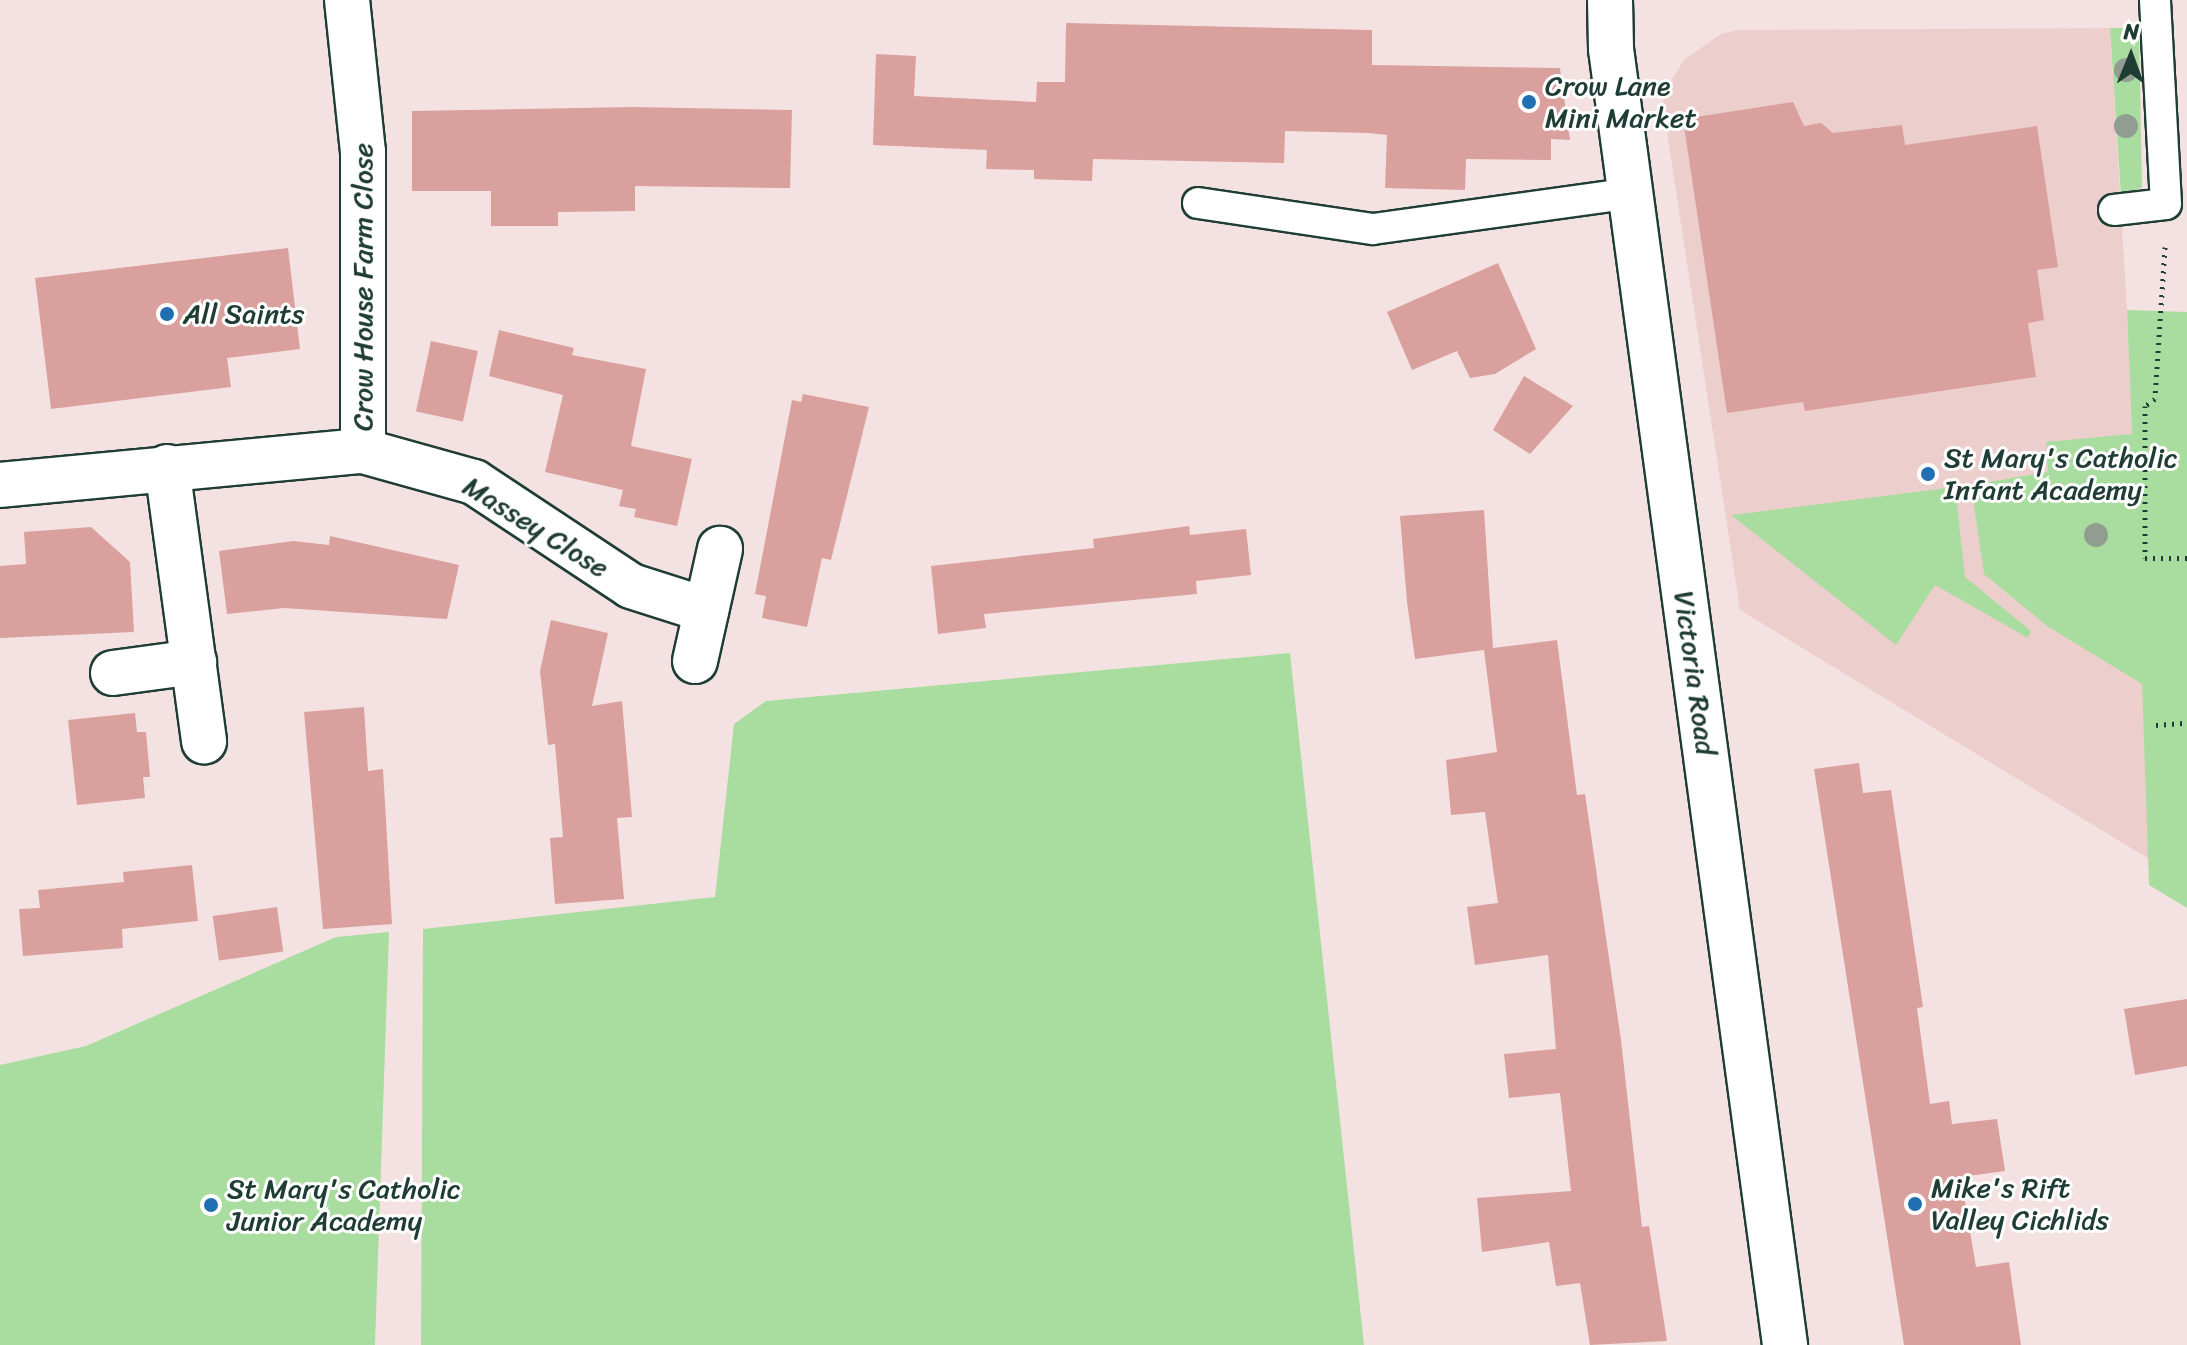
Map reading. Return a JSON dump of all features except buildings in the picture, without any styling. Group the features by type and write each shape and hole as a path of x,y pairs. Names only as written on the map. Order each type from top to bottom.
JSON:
{"street":[{"name":"Crow House Farm Close","path":"0,485 363,451 363,152 347,0"},
{"name":"Victoria Road","path":"1610,0 1632,193 1785,1345"},
{"name":"Massey Close","path":"363,451 474,482 631,586 706,610"},
{"path":"167,467 204,742"},
{"path":"695,661 720,549"},
{"path":"113,673 194,662"}],"lane":[{"path":"2114,210 2166,204 2155,0"},
{"path":"1198,203 1373,229 1632,193"}],"path":[{"path":"2166,204 2155,399 2145,406 2145,558 2187,558"},
{"path":"2156,725 2187,723"}],"shaded area":[{"name":"St Mary's Catholic Infant Academy","path":"2110,28 2127,310 2149,859 1740,610 1663,106 1664,92 1684,60 1721,34 1737,30"}],"green space":[{"path":"2110,28 2139,28 2142,187 2121,197"},
{"path":"2127,310 2187,312 2187,908 2149,885 2142,684 2047,626 1984,574 1971,485 2048,472 2046,442 2132,434"},
{"path":"1955,487 1965,577 2031,631 2028,638 1935,585 1896,645 1731,515"},
{"path":"1290,653 1364,1345 421,1345 423,929 715,897 734,724 766,701"},
{"name":"St Mary's Catholic Junior Academy","path":"389,932 375,1345 0,1345 0,1065 86,1046 336,937"}],"place":[{"name":"Crow Lane Mini Market","path":"1529,102"},
{"name":"All Saints","path":"167,314"},
{"name":"St Mary's Catholic Infant Academy","path":"1928,474"},
{"name":"Mike's Rift Valley Cichlids","path":"1915,1204"},
{"name":"St Mary's Catholic Junior Academy","path":"211,1205"}]}
